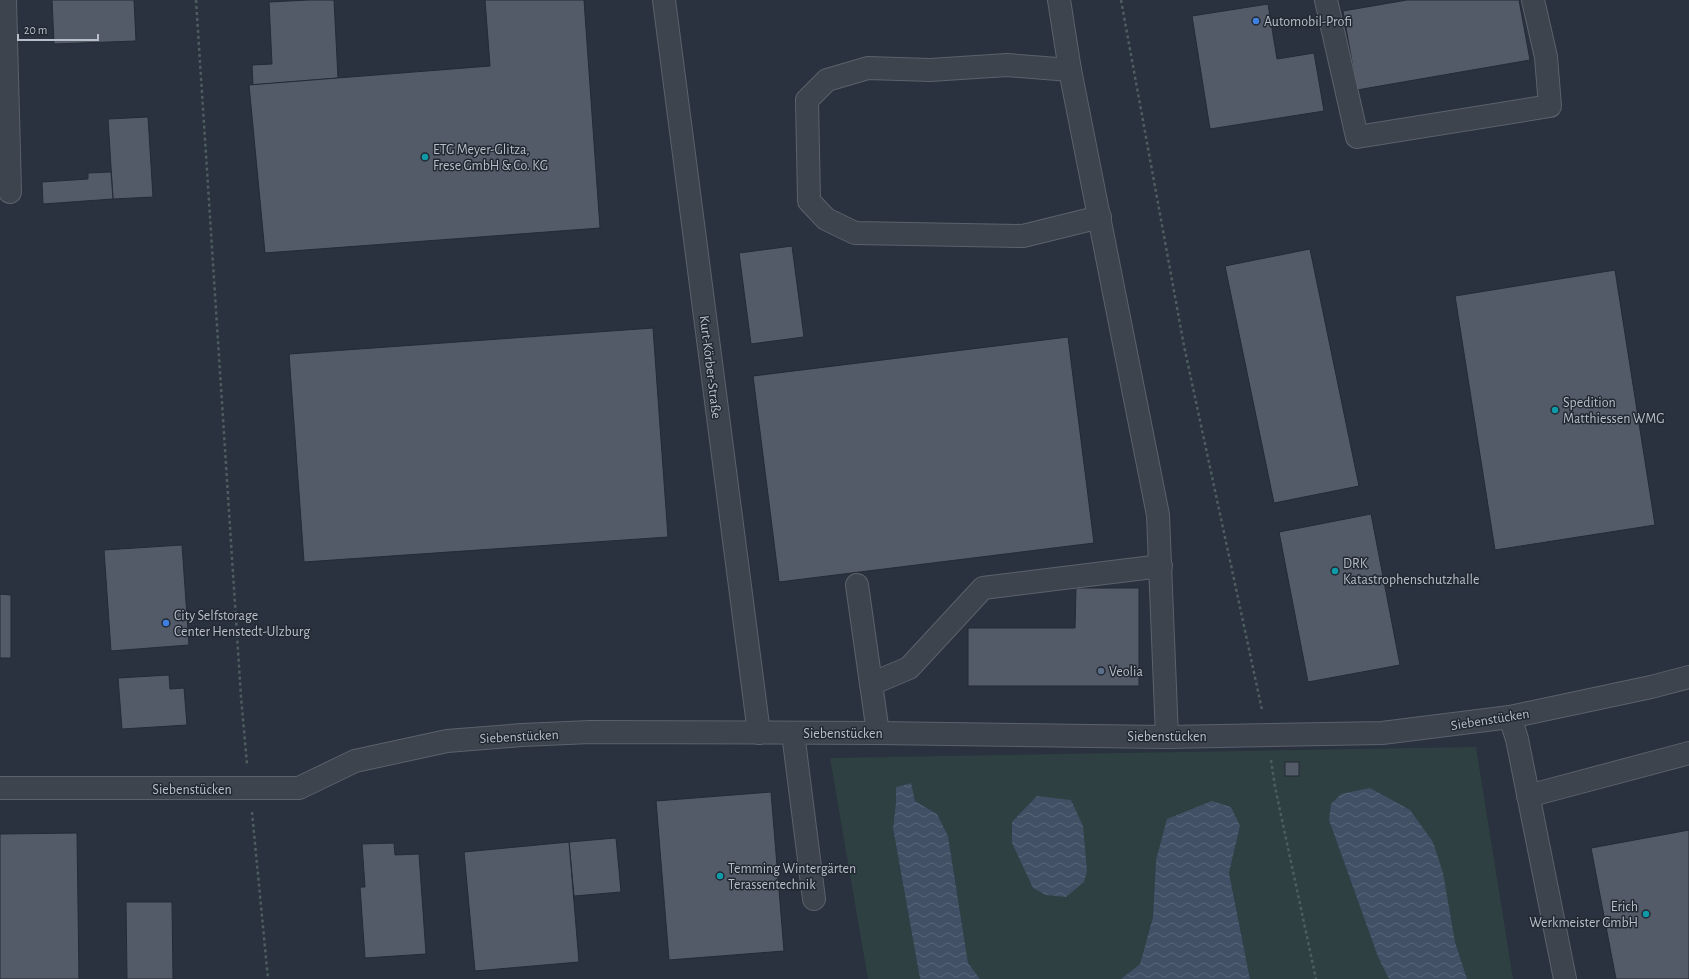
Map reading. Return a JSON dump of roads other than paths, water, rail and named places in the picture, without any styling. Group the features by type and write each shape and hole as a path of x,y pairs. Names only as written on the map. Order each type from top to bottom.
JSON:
{"street":[{"path":"5,0 10,192"},
{"name":"Kurt-Körber-Straße","path":"664,0 759,733"},
{"path":"1059,0 1070,70 1158,515 1167,737"},
{"path":"1326,0 1357,138 1550,106 1546,57 1533,0"},
{"path":"1070,70 1006,66 930,70 868,68 827,80 807,100 809,201 826,219 855,233 1023,236 1100,217"},
{"path":"871,684 909,668 984,588 1161,566"},
{"path":"857,585 878,733"},
{"name":"Siebenstücken","path":"0,788 299,788 355,761 447,741 522,735 590,732 878,733 1167,737 1382,733 1510,717 1651,687 1689,677"},
{"path":"1510,717 1517,739 1565,979"},
{"path":"793,733 814,899"},
{"path":"1528,796 1689,753"}],"water":[{"path":"911,783 915,801 937,814 948,836 968,963 980,979 920,979 893,828 896,787"},
{"path":"1370,788 1410,810 1433,842 1443,873 1455,942 1467,979 1389,979 1378,957 1329,820 1331,804 1341,794"},
{"path":"1037,796 1071,800 1083,826 1087,871 1084,882 1066,897 1046,895 1033,888 1012,843 1012,822"},
{"path":"1212,801 1231,807 1240,826 1229,873 1250,979 1121,979 1140,964 1153,917 1156,860 1167,819"}],"place":[{"name":"Automobil-Profi","path":"1256,21"},
{"name":"ETG Meyer-Glitza, Frese GmbH & Co. KG","path":"425,157"},
{"name":"Spedition Matthiessen WMG","path":"1555,410"},
{"name":"DRK Katastrophenschutzhalle","path":"1335,571"},
{"name":"City Selfstorage Center Henstedt-Ulzburg","path":"166,623"},
{"name":"Veolia","path":"1101,671"},
{"name":"Temming Wintergärten Terassentechnik","path":"720,876"},
{"name":"Erich Werkmeister GmbH","path":"1646,914"}]}
